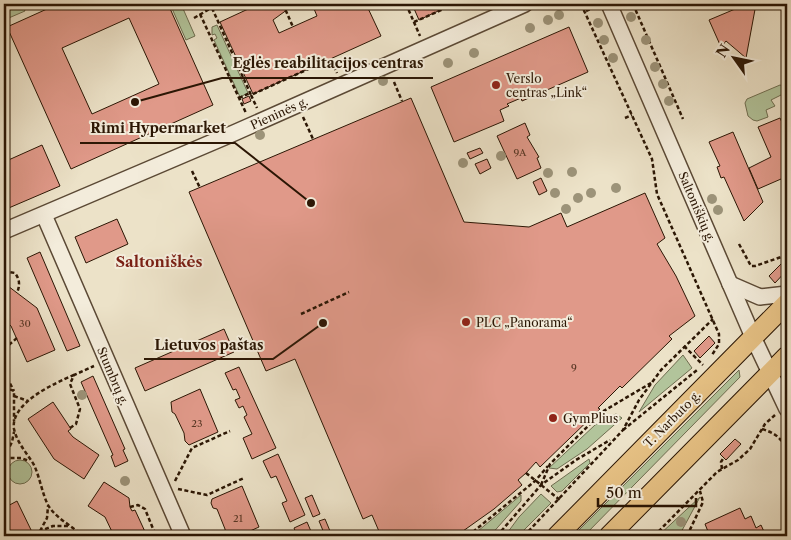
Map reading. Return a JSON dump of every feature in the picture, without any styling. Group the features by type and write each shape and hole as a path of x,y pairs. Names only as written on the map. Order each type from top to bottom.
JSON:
{"main road":[{"name":"T. Narbuto g.","path":"557,536 787,303"},
{"path":"609,536 787,356"}],"street":[{"name":"Pieninės g.","path":"4,231 525,4"},
{"name":"Saltoniškių g.","path":"609,4 753,337 787,408"},
{"name":"Stumbrų g.","path":"44,215 183,536"},
{"path":"730,284 760,296 787,294"}],"path":[{"path":"194,18 218,4"},
{"path":"283,4 293,27"},
{"path":"406,4 420,36"},
{"path":"414,22 455,4"},
{"path":"497,536 541,485 576,460 613,438 668,395 702,365 719,344 719,334 713,319 656,194 652,158 582,4"},
{"path":"586,11 602,4"},
{"path":"633,4 683,119"},
{"path":"212,8 258,109"},
{"path":"200,14 246,114"},
{"path":"239,98 330,61 337,73"},
{"path":"394,82 402,102"},
{"path":"625,118 632,115"},
{"path":"192,171 200,188"},
{"path":"739,244 751,266 787,255"},
{"path":"4,271 15,273 18,278 20,284 17,293"},
{"path":"301,314 349,292"},
{"path":"623,430 653,381 684,346 713,319"},
{"path":"4,342 17,338"},
{"path":"4,349 10,341"},
{"path":"684,346 696,356 702,365"},
{"path":"14,423 18,412 28,401 62,381 107,360"},
{"path":"4,372 14,391 14,431 12,442 4,458 21,458 32,463"},
{"path":"70,428 76,424 80,408 70,384 74,375"},
{"path":"62,381 70,384"},
{"path":"468,536 487,518 535,481 602,412 653,381"},
{"path":"4,387 14,391"},
{"path":"14,396 28,401"},
{"path":"654,536 722,469 738,460 750,449 769,419 787,408"},
{"path":"762,429 770,431 782,440 787,451"},
{"path":"14,431 21,448 42,482 48,504 47,518 39,532"},
{"path":"230,431 192,448 171,488 207,495 244,478"},
{"path":"524,536 560,500 613,438"},
{"path":"722,469 721,462 724,457"},
{"path":"541,485 550,464"},
{"path":"526,472 560,500"},
{"path":"700,490 703,502"},
{"path":"687,536 703,502 707,500"},
{"path":"48,504 56,515 82,536"},
{"path":"130,507 138,505 145,509 156,536"},
{"path":"34,534 53,526 69,527"}],"green space":[{"path":"4,4 22,4 25,11 4,20"},
{"path":"170,4 181,4 195,36 186,40"},
{"path":"217,25 248,93 240,97 214,40 217,38 215,34 212,35 212,27"},
{"path":"780,85 787,87 787,102 783,94 771,100 775,106 766,110 768,117 757,121 748,116 745,103 747,99"},
{"path":"683,355 692,368 639,412 655,385"},
{"path":"739,370 740,377 584,536 573,536"},
{"path":"616,414 622,418 587,449 557,469 549,468 595,425"},
{"path":"589,459 590,463 562,491 557,492 551,486"},
{"path":"20,460 29,463 32,472 29,481 20,484 11,481 8,472 11,463"},
{"path":"541,494 551,503 518,536 505,536 519,517"},
{"path":"521,495 521,501 490,536 472,536"},
{"path":"700,497 679,536 658,536"}],"building":[{"path":"58,4 168,4 213,105 71,169 7,27","holes":["129,18 159,84 92,114 62,48"]},
{"path":"259,4 295,4 273,20 279,33 317,16 312,4 366,4 381,36 253,94 220,22"},
{"path":"412,4 453,4 419,20"},
{"path":"747,4 756,4 746,58 726,41 721,47 709,20"},
{"name":"Verslo centras „Link“","path":"569,27 588,72 522,101 521,98 507,104 509,106 500,110 504,121 454,142 431,87"},
{"path":"249,96 251,101 244,104 242,99"},
{"name":"PLC „Panorama“","path":"411,98 464,222 529,227 561,213 567,227 645,193 665,238 657,244 676,276 695,316 669,336 672,339 622,388 620,386 598,408 600,409 540,467 536,462 518,480 522,485 494,509 456,536 381,536 372,515 363,519 295,359 266,371 189,192"},
{"path":"780,118 787,133 787,184 784,186 781,179 758,189 749,168 771,157 758,127"},
{"path":"525,123 530,135 527,137 539,157 537,158 541,168 517,179 497,136"},
{"path":"733,132 763,202 744,221 724,177 721,178 717,167 720,166 709,142"},
{"path":"42,145 60,186 4,210 4,162"},
{"path":"480,148 483,153 470,159 467,153"},
{"path":"487,159 491,168 480,174 475,164"},
{"path":"541,178 547,191 539,195 533,182"},
{"path":"117,219 128,244 86,263 75,237"},
{"path":"40,252 80,346 67,351 27,258"},
{"path":"784,261 787,265 787,270 775,283 769,276"},
{"path":"4,283 37,308 55,350 27,362 11,326 4,320"},
{"path":"224,329 234,352 145,391 135,368"},
{"path":"709,336 715,343 700,358 694,351"},
{"path":"239,367 276,448 252,459 243,438 252,434 244,417 247,415 243,406 239,408 235,400 240,398 236,389 233,390 225,373"},
{"path":"93,376 125,449 123,450 128,461 115,467 111,456 113,455 81,382"},
{"path":"200,389 218,432 189,445 185,441 184,433 175,414 172,412 171,402"},
{"path":"53,402 71,429 68,431 73,437 99,455 84,479 54,459 28,419"},
{"path":"735,439 741,444 726,460 720,454"},
{"path":"278,454 305,515 290,522 282,503 287,501 276,476 271,478 263,461"},
{"path":"104,482 129,498 130,507 132,511 135,510 147,536 114,536 105,517 88,506"},
{"path":"242,486 259,527 239,536 226,536 217,509 213,508 211,503 212,499"},
{"path":"312,495 320,514 313,517 305,498"},
{"path":"17,501 34,536 4,536 4,508"},
{"path":"740,508 745,519 751,516 756,528 761,525 766,536 705,536 709,534 705,524"},
{"path":"325,519 330,531 324,533 319,521"},
{"path":"307,522 313,536 289,536 296,533 294,528"}],"place":[{"name":"Verslo centras „Link“","path":"496,85"},
{"name":"Eglės reabilitacijos centras","path":"135,102"},
{"name":"Rimi Hypermarket","path":"311,203"},
{"name":"PLC „Panorama“","path":"466,322"},
{"name":"Lietuvos paštas","path":"323,323"},
{"name":"GymPlius","path":"553,418"}],"district":[{"name":"Saltoniškės","path":"159,261"}]}
